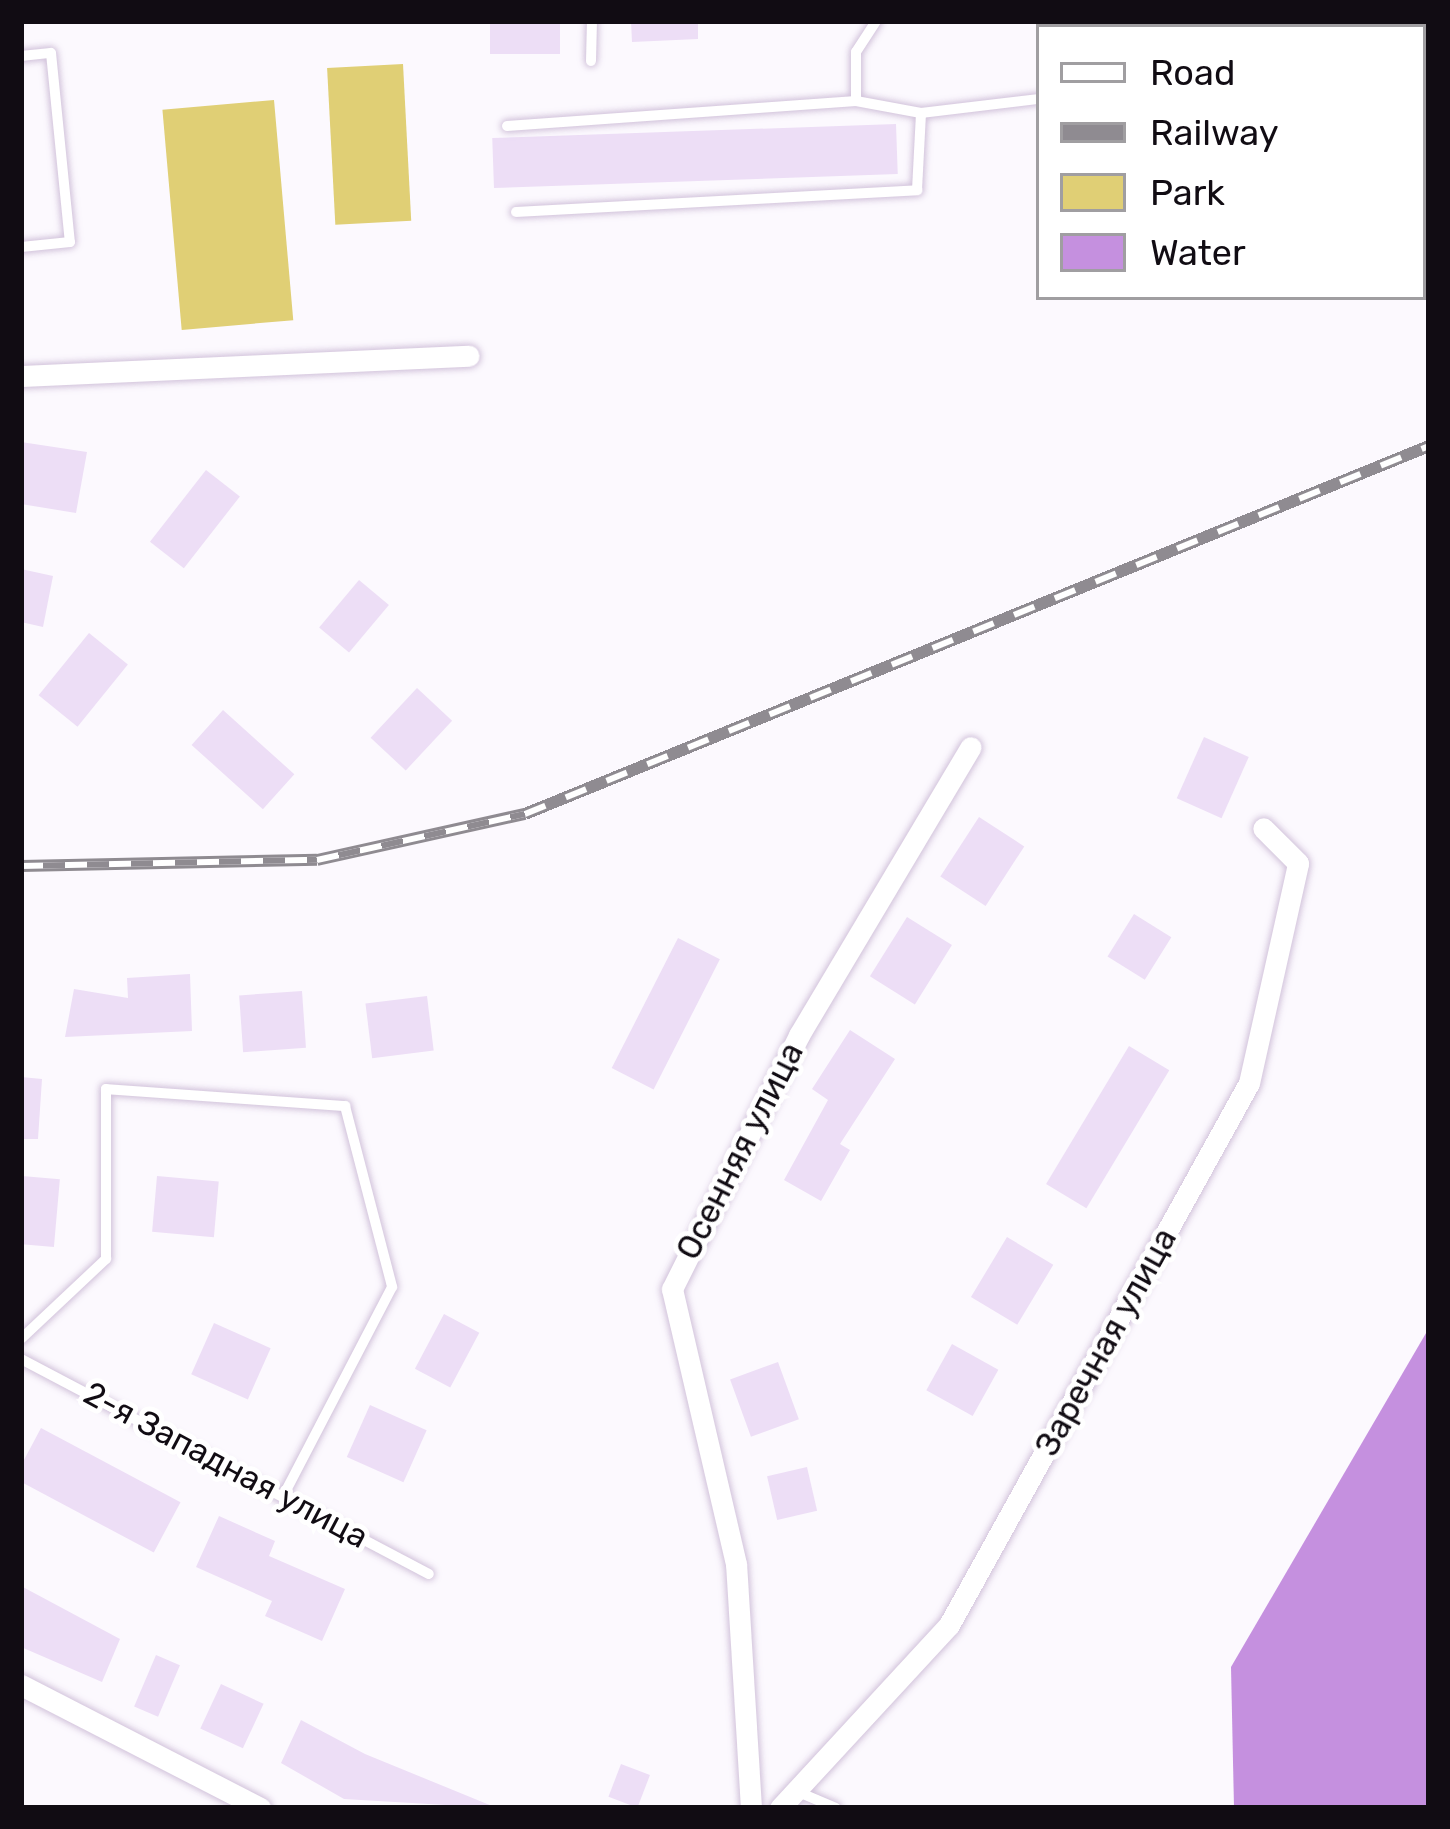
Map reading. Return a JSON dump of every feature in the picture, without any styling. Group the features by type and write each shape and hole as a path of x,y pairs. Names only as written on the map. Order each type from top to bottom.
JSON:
{"street":[{"path":"21,376 469,356"},
{"name":"Осенняя улица","path":"751,1808 736,1564 672,1289 799,1035 971,747"},
{"name":"Заречная улица","path":"780,1808 949,1625 1249,1083 1298,863 1263,828"},
{"path":"21,1684 260,1808"}],"lane":[{"path":"591,61 592,21"},
{"path":"856,101 856,52 876,21"},
{"path":"21,56 51,53 70,242 21,247"},
{"path":"506,125 856,101 921,113 1036,99"},
{"path":"516,212 917,190 921,113"},
{"path":"21,1339 106,1259 106,1089 345,1106 392,1287 286,1491"},
{"name":"2-я Западная улица","path":"21,1359 286,1491 429,1574"},
{"path":"796,1791 836,1808"}],"green space":[{"path":"403,64 411,221 335,225 327,68"},
{"path":"274,100 293,320 182,330 162,110"}],"water":[{"path":"1429,1328 1429,1808 1234,1808 1231,1667"}],"building":[{"path":"490,21 560,21 560,54 490,54"},
{"path":"631,21 698,21 698,39 632,42"},
{"path":"896,124 898,174 494,188 492,138"},
{"path":"21,442 87,452 76,513 21,504"},
{"path":"206,470 240,496 184,568 150,542"},
{"path":"21,569 53,576 43,627 21,622"},
{"path":"359,580 389,605 349,653 319,627"},
{"path":"89,633 128,664 78,727 39,695"},
{"path":"417,688 452,721 406,770 371,738"},
{"path":"223,710 294,774 263,809 192,745"},
{"path":"1204,737 1249,757 1222,818 1177,798"},
{"path":"979,817 1024,846 986,906 940,877"},
{"path":"1134,914 1171,937 1145,980 1108,956"},
{"path":"907,917 952,945 915,1004 870,976"},
{"path":"678,938 720,959 654,1089 612,1068"},
{"path":"190,974 192,1031 65,1037 74,989 128,998 127,978"},
{"path":"302,991 306,1048 243,1052 239,995"},
{"path":"427,996 434,1051 372,1058 365,1004"},
{"path":"850,1030 895,1059 840,1144 850,1150 821,1201 784,1180 828,1100 812,1089"},
{"path":"1129,1046 1169,1070 1086,1208 1046,1184"},
{"path":"21,1077 42,1079 38,1139 21,1139"},
{"path":"22,1176 60,1179 54,1247 21,1244"},
{"path":"157,1176 219,1181 214,1237 152,1232"},
{"path":"1007,1237 1053,1265 1017,1325 971,1297"},
{"path":"444,1314 479,1333 450,1388 415,1369"},
{"path":"214,1323 271,1348 248,1399 191,1374"},
{"path":"952,1344 998,1370 973,1416 926,1390"},
{"path":"778,1362 799,1419 751,1437 730,1379"},
{"path":"370,1405 427,1430 403,1482 347,1457"},
{"path":"41,1428 181,1502 154,1553 21,1482 21,1466"},
{"path":"807,1467 817,1511 777,1520 767,1476"},
{"path":"219,1516 275,1541 269,1556 345,1589 322,1641 265,1616 272,1601 196,1567"},
{"path":"21,1586 120,1639 102,1682 21,1647"},
{"path":"156,1655 180,1665 158,1717 134,1707"},
{"path":"221,1684 264,1704 243,1748 200,1728"},
{"path":"301,1720 365,1754 497,1808 344,1799 281,1763"},
{"path":"621,1764 650,1775 637,1808 608,1797"}],"railway":[{"path":"21,866 317,860 525,814 1429,446"}]}
